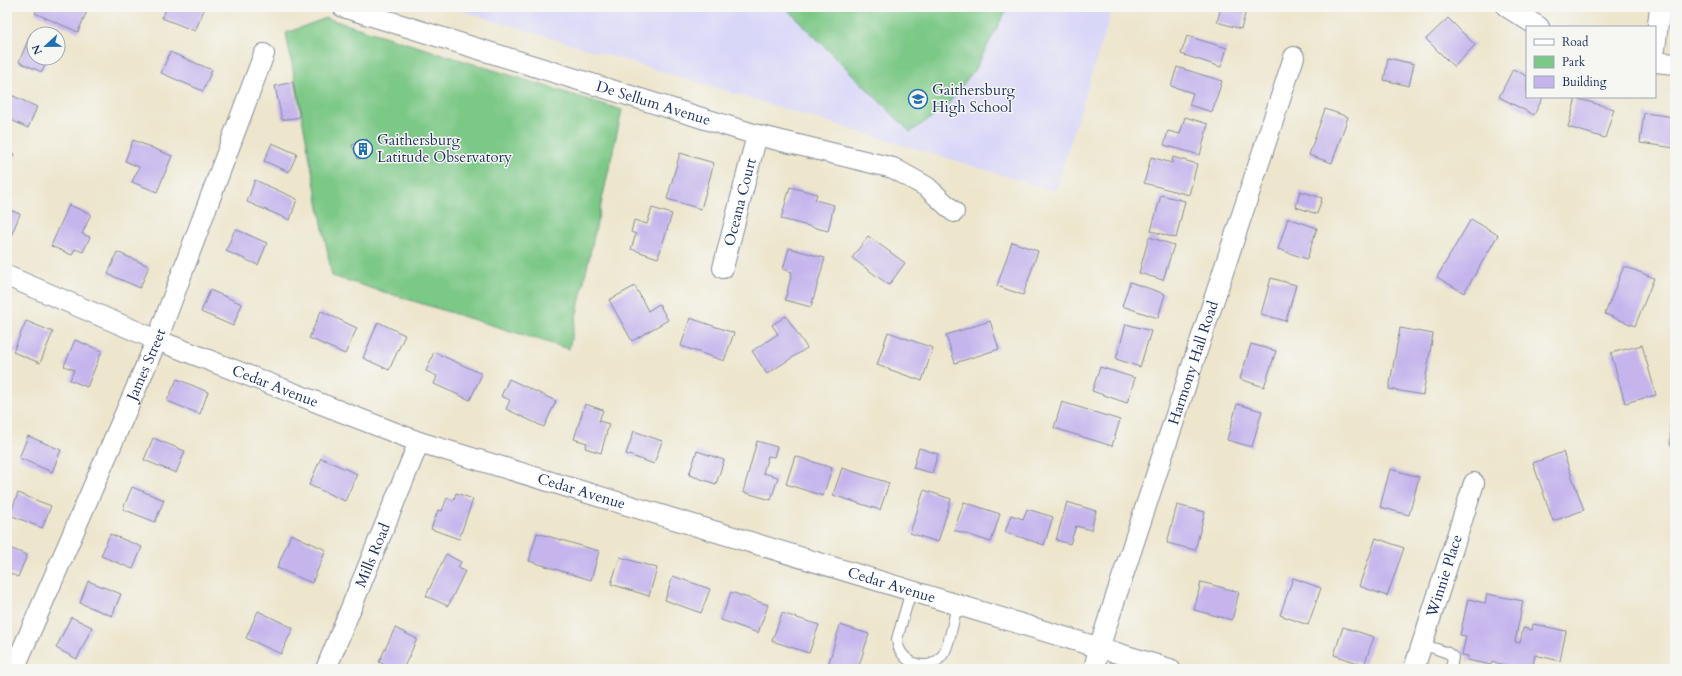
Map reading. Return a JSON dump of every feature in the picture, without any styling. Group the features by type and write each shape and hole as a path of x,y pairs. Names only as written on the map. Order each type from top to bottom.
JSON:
{"street":[{"name":"De Sellum Avenue","path":"343,7 757,135 893,168 927,187 954,212"},
{"path":"1507,7 1537,26"},
{"path":"1656,41 1660,7"},
{"name":"James Street","path":"14,669 157,340 264,54"},
{"name":"Harmony Hall Road","path":"1094,669 1099,648 1294,57"},
{"path":"1656,62 1675,64"},
{"name":"Oceana Court","path":"723,268 757,135"},
{"name":"Cedar Avenue","path":"7,276 157,340 419,442 1170,669"},
{"name":"Mills Road","path":"326,669 419,442"},
{"name":"Winnie Place","path":"1414,669 1474,483"}],"lane":[{"path":"911,591 897,639 897,645 903,656 914,664 931,663 944,653 957,605"},
{"path":"1422,644 1448,652 1453,657 1451,669"}],"shaded area":[{"name":"Gaithersburg High School","path":"449,7 1113,7 1055,191"}],"green space":[{"path":"785,7 1008,7 975,69 944,109 910,132"},
{"name":"Gaithersburg Latitude Observatory","path":"326,18 622,110 569,349 332,276 286,33"}],"building":[{"path":"38,7 78,7 87,11 78,32 35,13"},
{"path":"167,7 198,7 204,10 195,31 162,18"},
{"path":"1221,7 1247,7 1241,29 1217,22"},
{"path":"1448,18 1475,45 1454,67 1426,39"},
{"path":"1187,36 1227,48 1221,67 1181,54"},
{"path":"26,45 26,65 19,62"},
{"path":"170,52 212,70 203,91 161,73"},
{"path":"1388,58 1414,64 1409,86 1384,80"},
{"path":"28,66 45,66 42,72"},
{"path":"1177,67 1222,81 1212,112 1189,105 1193,93 1171,86"},
{"path":"1513,69 1526,76 1526,98 1542,98 1534,115 1499,97"},
{"path":"293,82 300,117 282,120 275,86"},
{"path":"7,93 37,107 28,128 7,118"},
{"path":"1576,98 1614,109 1605,138 1568,127"},
{"path":"1325,109 1348,117 1332,163 1309,155"},
{"path":"1644,113 1675,117 1675,148 1640,143"},
{"path":"1185,117 1208,124 1200,155 1164,145 1168,131 1180,134"},
{"name":"Gaithersburg Latitude Observatory","path":"367,139 373,153 358,159 352,145"},
{"path":"133,140 172,156 157,192 132,182 139,167 125,161"},
{"path":"272,143 297,154 289,172 264,161"},
{"path":"7,151 14,154 7,169"},
{"path":"680,153 714,163 701,209 667,199"},
{"path":"1151,157 1172,163 1173,157 1197,164 1189,195 1144,183"},
{"path":"255,180 297,199 290,220 247,202"},
{"path":"790,187 817,194 815,200 834,205 828,231 781,219"},
{"path":"1300,191 1322,198 1317,214 1296,207"},
{"path":"1161,195 1185,201 1176,238 1151,231"},
{"path":"69,205 91,214 82,234 90,237 83,252 75,249 72,255 51,246"},
{"path":"652,208 672,214 658,258 631,249 636,234 631,232 634,220 647,224"},
{"path":"7,209 20,214 11,236 7,234"},
{"path":"1288,218 1317,228 1307,259 1278,249"},
{"path":"1471,219 1498,235 1464,293 1437,277"},
{"path":"235,229 267,243 258,265 226,251"},
{"path":"868,236 905,263 889,285 852,258"},
{"path":"1149,237 1174,245 1163,280 1139,273"},
{"path":"1012,242 1038,251 1023,295 997,286"},
{"path":"789,248 825,258 811,307 785,300 792,272 783,269"},
{"path":"117,252 149,266 140,288 108,274"},
{"path":"1624,266 1654,278 1635,326 1605,314"},
{"path":"1271,278 1296,285 1286,321 1261,314"},
{"path":"1130,282 1165,294 1158,318 1122,306"},
{"path":"635,286 648,311 659,304 668,320 632,341 609,300"},
{"path":"210,290 242,304 233,326 201,312"},
{"path":"321,311 357,328 345,354 309,338"},
{"path":"786,316 807,348 767,374 752,351 778,334 772,325"},
{"path":"690,318 734,333 724,361 681,346"},
{"path":"26,321 53,332 40,363 13,352"},
{"path":"990,321 999,349 955,363 946,335"},
{"path":"378,322 405,335 389,370 363,358"},
{"path":"1126,324 1151,331 1140,367 1116,359"},
{"path":"1400,328 1433,334 1423,395 1389,389"},
{"path":"888,332 933,348 922,381 877,365"},
{"path":"75,340 102,351 87,387 70,380 74,370 64,366"},
{"path":"1251,344 1276,351 1264,387 1240,379"},
{"path":"1642,345 1656,395 1625,403 1611,353"},
{"path":"434,352 482,374 470,400 434,384 437,376 426,371"},
{"path":"1100,367 1135,378 1127,403 1092,391"},
{"path":"177,379 208,392 200,414 167,401"},
{"path":"509,379 556,401 544,427 506,409 510,400 501,396"},
{"path":"1062,402 1120,420 1112,446 1054,428"},
{"path":"585,404 603,410 599,421 609,424 601,453 585,448 587,443 574,439"},
{"path":"1237,404 1262,411 1252,447 1227,440"},
{"path":"1671,413 1675,413 1675,445 1670,445"},
{"path":"634,431 662,441 654,464 626,454"},
{"path":"28,436 61,450 52,472 19,458"},
{"path":"153,438 185,451 176,473 144,460"},
{"path":"757,441 777,447 774,457 768,456 763,473 778,477 771,500 743,492"},
{"path":"919,448 938,454 932,473 913,468"},
{"path":"697,451 724,460 716,484 689,475"},
{"path":"1563,452 1584,510 1553,521 1533,463"},
{"path":"795,456 832,468 823,496 786,484"},
{"path":"321,458 357,474 345,501 309,485"},
{"path":"842,468 889,483 880,510 833,495"},
{"path":"1390,469 1419,477 1409,515 1380,507"},
{"path":"132,487 164,500 155,522 123,509"},
{"path":"924,490 951,499 938,542 910,533"},
{"path":"18,493 51,506 42,528 10,515"},
{"path":"456,493 473,499 459,539 431,529 438,510 442,511 447,498 454,500"},
{"path":"964,502 1000,514 991,542 954,530"},
{"path":"1067,502 1096,511 1091,530 1076,526 1070,544 1056,540"},
{"path":"1177,505 1205,512 1195,550 1167,543"},
{"path":"1027,509 1053,517 1044,545 1005,532 1011,515 1023,519"},
{"path":"537,533 599,551 591,580 529,561"},
{"path":"110,534 142,547 133,569 101,556"},
{"path":"291,534 326,550 312,583 277,568"},
{"path":"1376,538 1404,548 1387,596 1359,586"},
{"path":"7,547 27,555 18,577 7,572"},
{"path":"446,554 461,562 458,568 465,571 448,606 426,596"},
{"path":"620,557 657,568 649,596 611,584"},
{"path":"673,576 710,589 701,613 665,600"},
{"path":"1293,578 1321,588 1308,625 1280,615"},
{"path":"88,581 121,594 112,616 80,603"},
{"path":"1201,582 1239,592 1232,620 1194,610"},
{"path":"731,592 768,605 758,633 721,620"},
{"path":"1487,594 1523,601 1515,642 1520,643 1523,628 1532,630 1533,624 1566,631 1560,661 1535,655 1532,669 1525,669 1492,662 1491,665 1467,660 1468,656 1462,655 1466,636 1460,635 1468,599 1485,603"},
{"path":"258,611 293,628 281,654 246,638"},
{"path":"782,613 819,625 809,653 772,641"},
{"path":"71,617 92,627 77,659 56,648"},
{"path":"840,625 869,634 858,669 827,669"},
{"path":"1343,627 1374,637 1364,665 1334,655"},
{"path":"395,628 417,639 403,669 393,669 379,662"}],"place":[{"name":"Gaithersburg High School","path":"918,99"},
{"name":"Gaithersburg Latitude Observatory","path":"363,149"}]}
